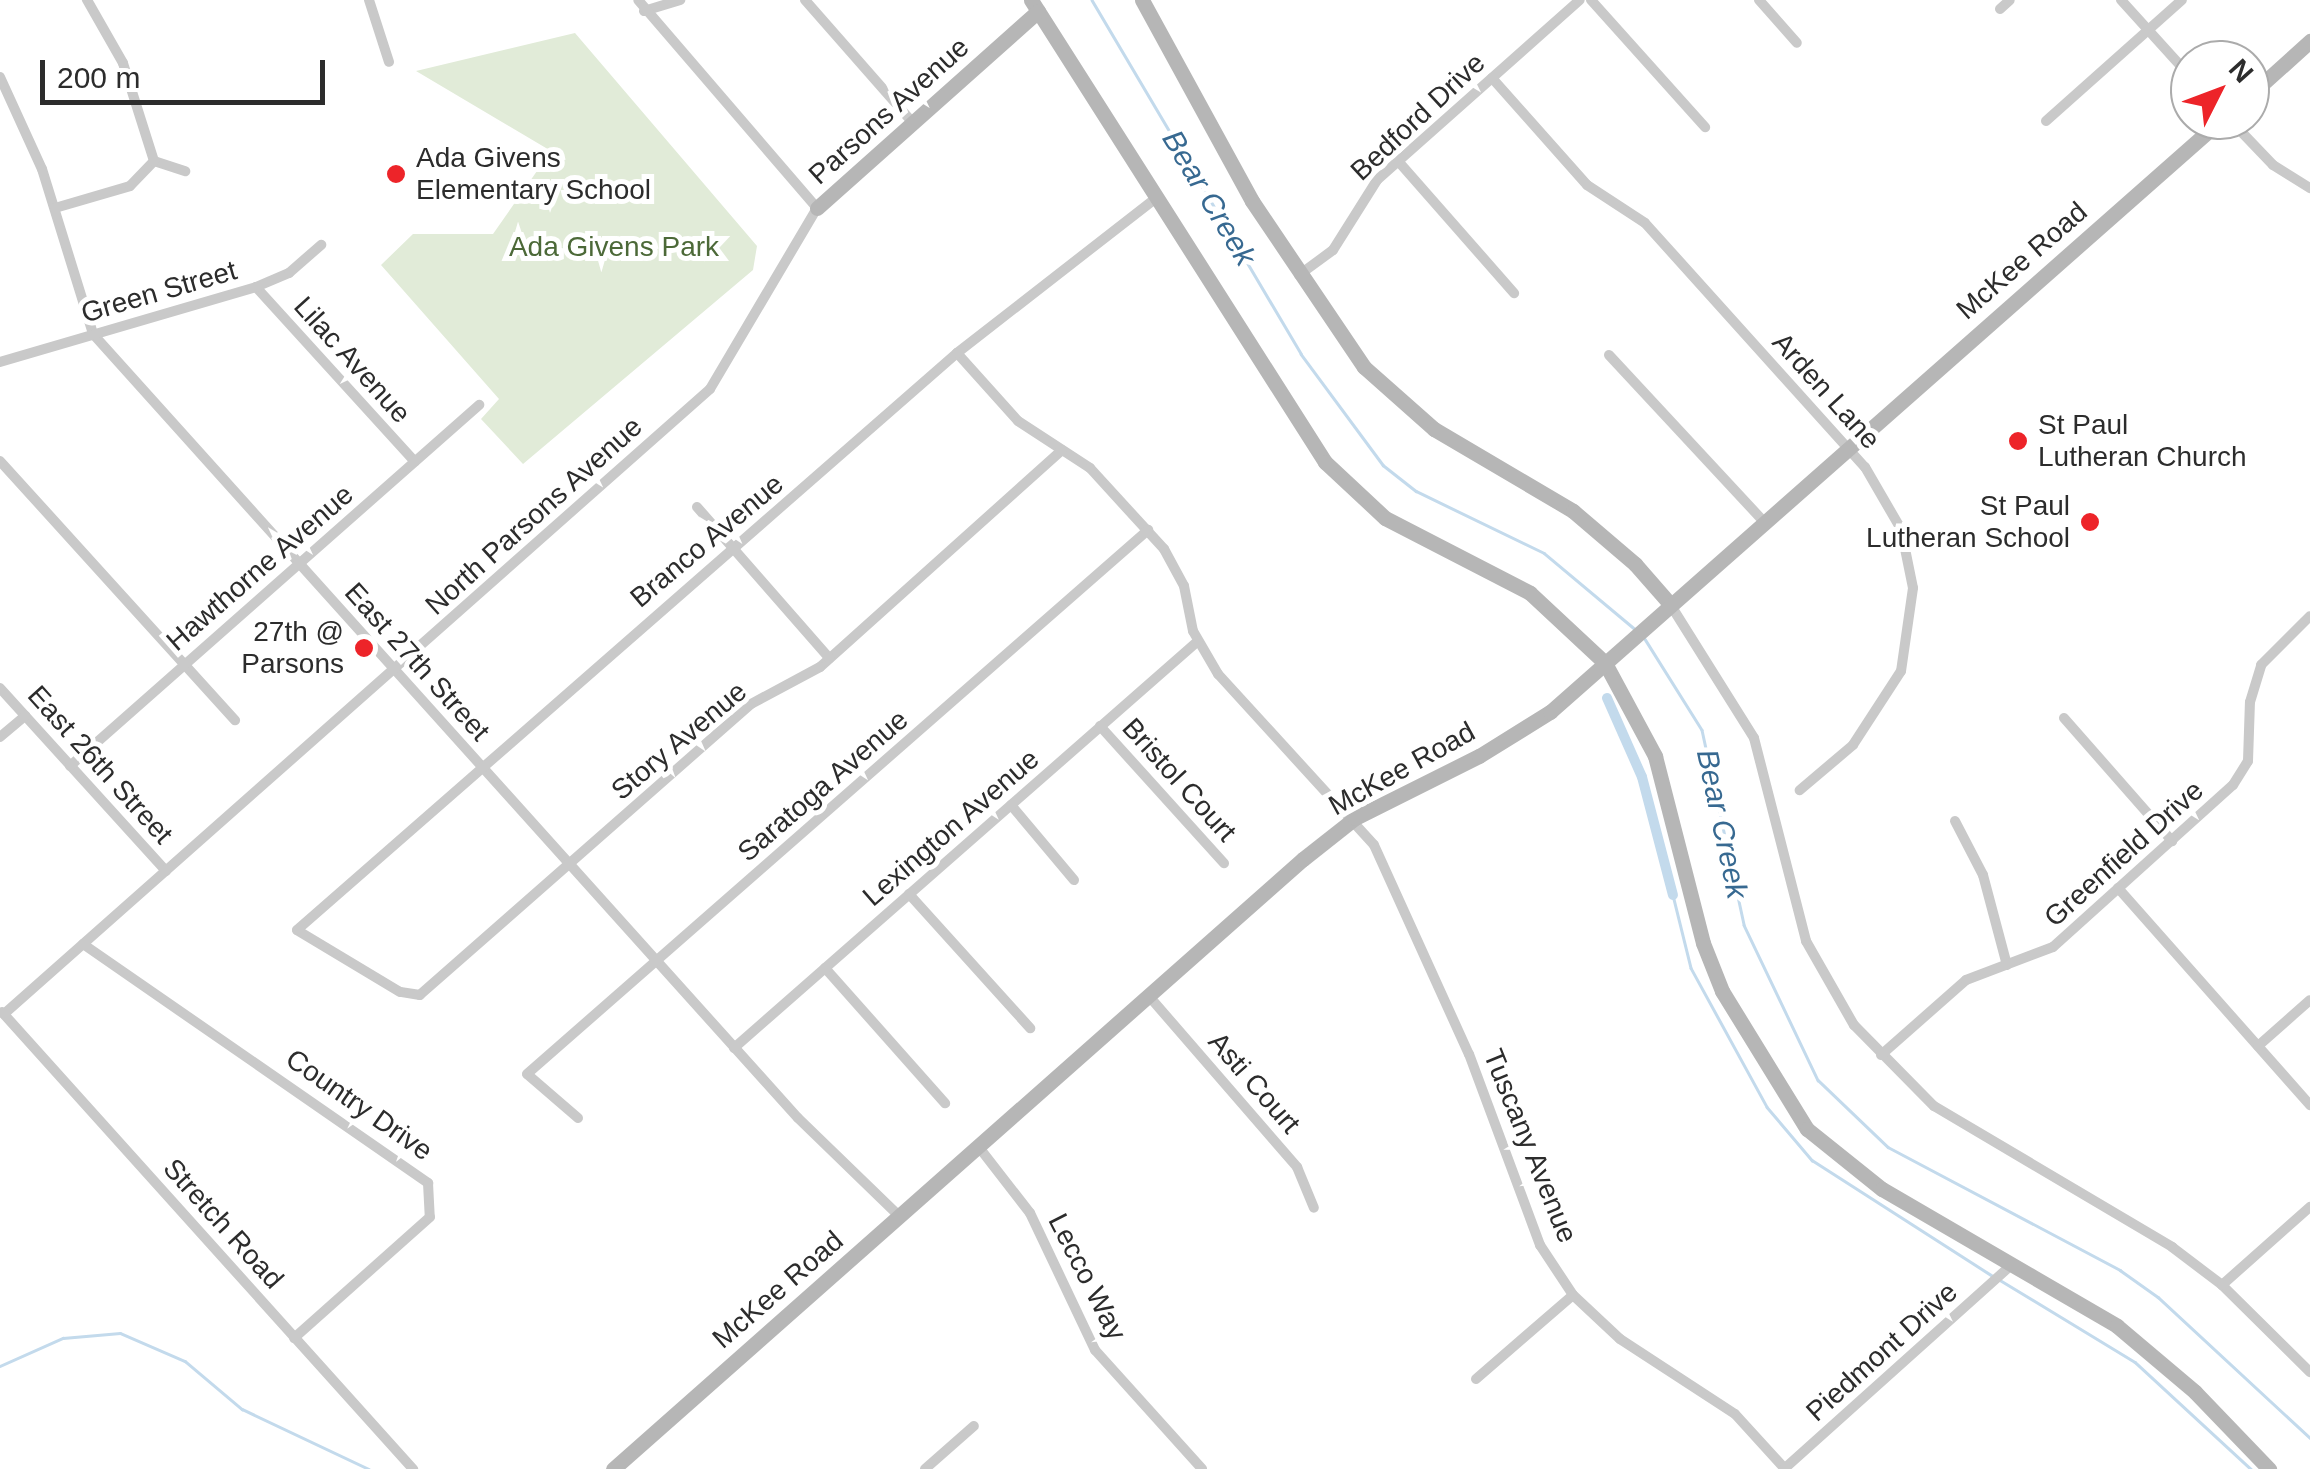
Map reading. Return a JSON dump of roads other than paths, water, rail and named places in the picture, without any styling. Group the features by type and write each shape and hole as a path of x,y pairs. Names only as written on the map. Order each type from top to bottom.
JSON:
{"street":[{"path":"87,0 123,63 154,160"},
{"path":"370,0 389,62"},
{"path":"638,0 644,12 817,208"},
{"path":"644,12 680,0"},
{"path":"805,0 914,124"},
{"path":"1142,0 1298,275 1389,394 1434,429 1573,511 1635,564 1754,738 1806,941 1854,1025 1934,1106 2109,1206 2222,1284 2310,1372"},
{"name":"Bedford Drive","path":"1298,275 1333,250 1364,193 1580,0"},
{"path":"1591,0 1705,127"},
{"path":"1758,0 1797,43"},
{"path":"2000,9 2010,0"},
{"path":"2121,0 2170,55"},
{"path":"2046,121 2182,0"},
{"path":"1035,5 1306,436 1344,484 1385,518 1530,593 1612,657 1655,756 1698,927 1722,991 1783,1098 1850,1168 2009,1267 2095,1312 2147,1350 2269,1469"},
{"name":"Parsons Avenue","path":"817,208 914,124 1035,5"},
{"path":"2270,76 2310,41"},
{"name":"East 27th Street","path":"0,77 54,208 93,334 734,1048 900,1216"},
{"name":"Arden Lane","path":"1492,78 1587,185 1645,223 1848,447 1883,492 1906,542 1914,588 1910,624 1889,696 1853,745 1800,790"},
{"name":"McKee Road","path":"612,1469 1354,818 1515,735 1612,657 2199,140"},
{"path":"2250,140 2273,164 2310,188"},
{"path":"154,160 185,171"},
{"path":"54,208 130,186 154,160"},
{"path":"1398,161 1514,293"},
{"name":"Branco Avenue","path":"420,995 400,992 297,930 957,353 1156,198"},
{"name":"North Parsons Avenue","path":"2,1012 710,389 817,208"},
{"name":"Green Street","path":"0,362 256,287 288,273 321,245"},
{"name":"Lilac Avenue","path":"256,287 415,462"},
{"path":"957,353 1018,421 1090,468 1148,530 1184,586 1198,642"},
{"path":"1609,355 1763,521"},
{"name":"Hawthorne Avenue","path":"70,766 479,405"},
{"name":"Story Avenue","path":"420,995 750,704 800,682 1062,450"},
{"path":"0,461 235,720"},
{"path":"697,507 829,658"},
{"name":"Saratoga Avenue","path":"578,1118 527,1074 658,964 1148,530"},
{"name":"Greenfield Drive","path":"1881,1055 1966,980 2053,948 2241,773 2261,665 2310,616"},
{"name":"Lexington Avenue","path":"734,1048 1198,642"},
{"name":"Tuscany Avenue","path":"1198,642 1218,674 1354,818 1381,857 1469,1054 1540,1245 1574,1295 1620,1339 1735,1414 1785,1469"},
{"name":"East 26th Street","path":"0,688 166,871"},
{"path":"0,737 25,716"},
{"path":"2064,718 2172,841"},
{"name":"Bristol Court","path":"1100,726 1224,863"},
{"path":"1010,805 1074,880"},
{"path":"1955,822 1983,876 2007,965"},
{"path":"2118,888 2310,1106"},
{"path":"909,894 1030,1028"},
{"name":"Country Drive","path":"83,944 428,1182 430,1217 294,1338"},
{"path":"824,968 945,1103"},
{"name":"Asti Court","path":"1148,995 1296,1167 1314,1208"},
{"path":"2258,1046 2310,1000"},
{"name":"Stretch Road","path":"2,1012 412,1469"},
{"name":"Lecco Way","path":"978,1146 1038,1228 1095,1350 1202,1469"},
{"path":"2222,1284 2310,1207"},
{"name":"Piedmont Drive","path":"1785,1469 2009,1267"},
{"path":"1476,1379 1574,1295"},
{"path":"925,1469 974,1426"}],"waterway":[{"name":"Bear Creek","path":"1092,0 1301,354 1383,465 1416,491 1544,553 1636,630"},
{"name":"Bear Creek","path":"1645,639 1702,730 1744,925 1818,1080 1888,1147 2120,1270 2158,1297 2310,1438"},
{"path":"1607,698 1642,777 1673,895"},
{"path":"1673,895 1691,968 1767,1107 1812,1160 1993,1276"},
{"path":"2000,1280 2135,1362 2251,1469"},
{"path":"0,1366 63,1338 120,1333 185,1361 242,1409 369,1469"}],"place":[{"name":"Ada Givens Elementary School","path":"396,174"},
{"name":"St Paul Lutheran Church","path":"2018,441"},
{"name":"St Paul Lutheran School","path":"2090,522"},
{"name":"27th @ Parsons","path":"364,648"}],"park label":[{"name":"Ada Givens Park","path":"614,247"}]}
